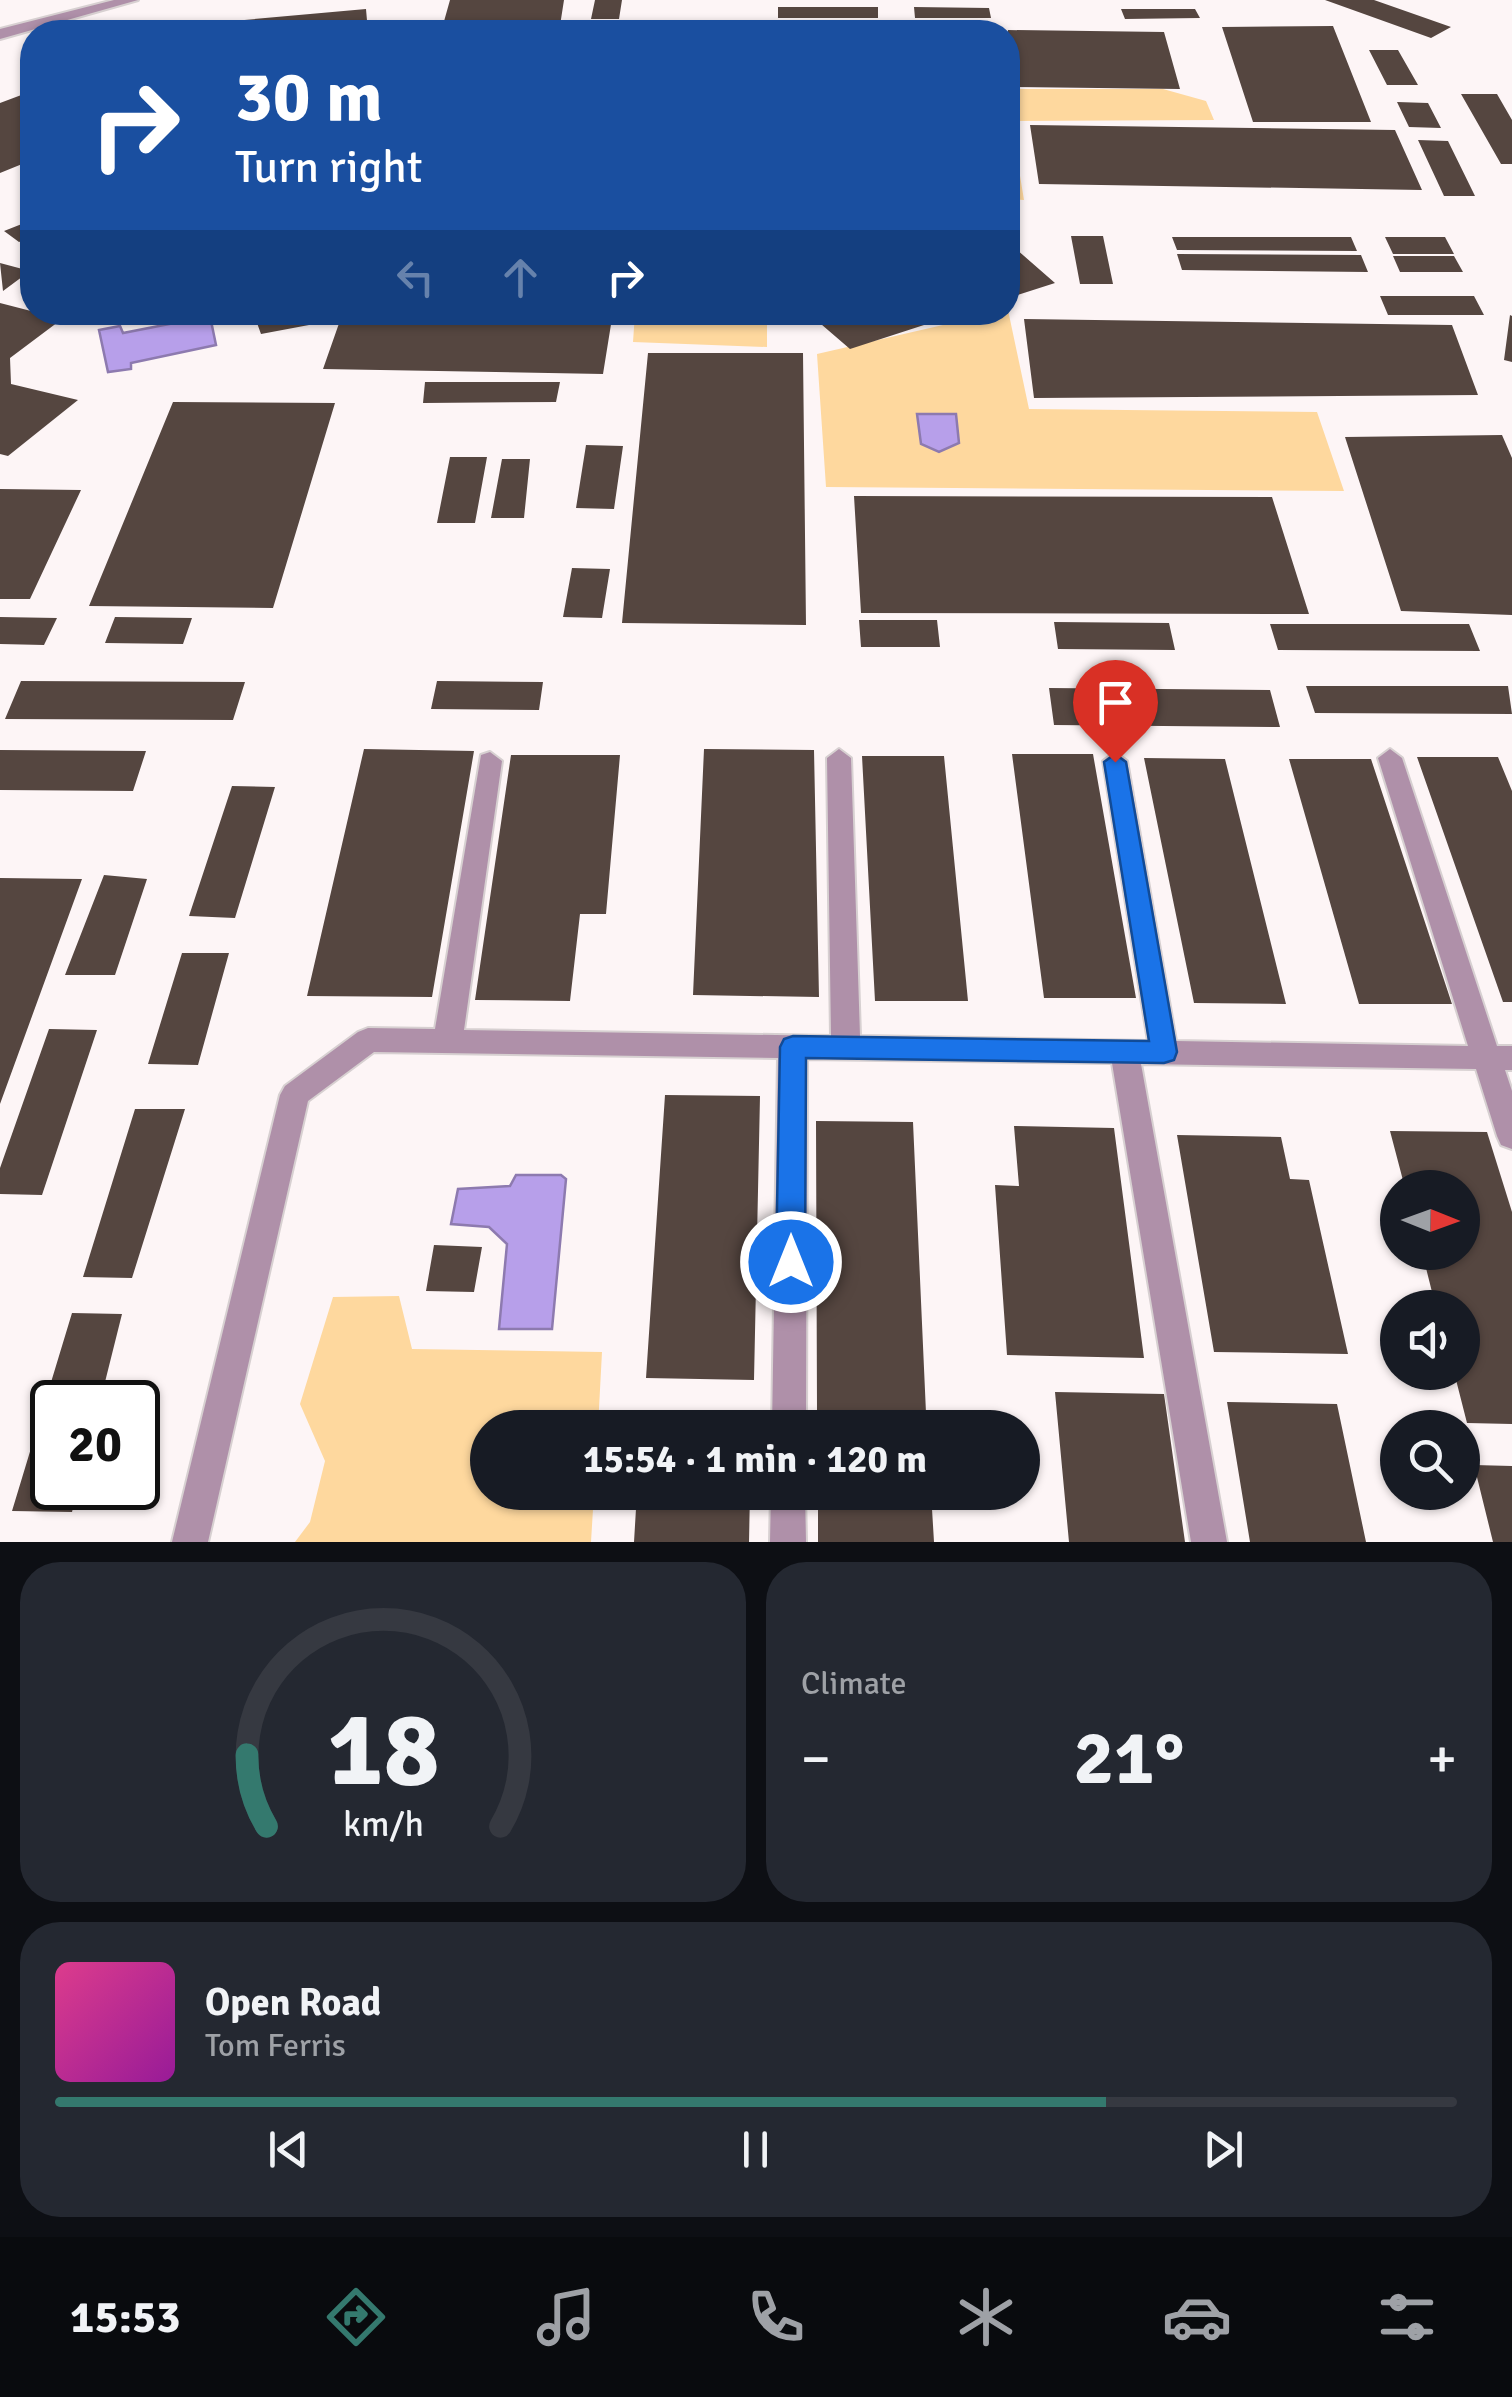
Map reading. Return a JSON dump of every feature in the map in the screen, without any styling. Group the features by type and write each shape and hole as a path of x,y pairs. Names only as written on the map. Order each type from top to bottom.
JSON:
{"street":[{"path":"52,20 131,0"},
{"path":"839,758 846,1048"},
{"path":"1390,758 1500,1058 1512,1136"},
{"path":"448,1041 490,761"},
{"path":"1115,762 1164,1052"},
{"path":"190,1542 295,1094 368,1040 1500,1058"},
{"path":"789,1410 793,1047"},
{"path":"1124,1051 1209,1542"},
{"path":"788,1510 788,1542"}],"shaded area":[{"path":"1020,89 1163,89 1206,101 1214,120 1020,121"},
{"path":"164,325 212,325 216,345 131,363 131,369 108,372 99,330 120,326 123,333"},
{"path":"634,325 767,325 767,347 633,342"},
{"path":"943,325 1011,325 1029,409 1317,412 1344,491 826,487 817,354"},
{"path":"917,414 956,414 959,443 939,452 921,444"},
{"path":"516,1175 561,1175 566,1179 552,1329 499,1329 507,1244 489,1227 451,1224 458,1189 510,1186"},
{"path":"399,1296 412,1349 602,1352 599,1410 470,1410 470,1510 593,1510 591,1542 295,1542 310,1522 325,1461 300,1404 333,1297"}],"building":[{"path":"450,0 564,0 561,20 444,20"},
{"path":"595,0 622,0 619,19 591,19"},
{"path":"1325,0 1374,0 1451,27 1431,38"},
{"path":"778,7 878,7 878,18 778,18"},
{"path":"914,7 989,8 991,18 915,18"},
{"path":"366,9 367,20 244,20"},
{"path":"1121,9 1195,9 1200,18 1125,19"},
{"path":"1333,26 1371,122 1253,122 1222,27"},
{"path":"1020,30 1164,32 1180,89 1020,87"},
{"path":"1369,50 1398,50 1418,85 1387,85"},
{"path":"1461,94 1497,94 1512,120 1512,164 1501,164"},
{"path":"20,96 20,165 0,173 0,103"},
{"path":"1397,102 1428,103 1441,128 1409,127"},
{"path":"1030,125 1395,130 1422,190 1039,184"},
{"path":"1418,140 1448,141 1475,196 1444,196"},
{"path":"20,225 20,242 19,242 4,231"},
{"path":"1071,236 1103,236 1113,284 1080,284"},
{"path":"1172,237 1351,237 1357,251 1177,250"},
{"path":"1385,237 1445,237 1454,254 1393,254"},
{"path":"1020,252 1055,283 1020,294"},
{"path":"1177,254 1361,255 1368,272 1182,270"},
{"path":"1393,256 1454,256 1463,272 1400,272"},
{"path":"0,263 20,268 20,278 3,291"},
{"path":"1380,296 1474,296 1484,315 1388,315"},
{"path":"0,303 20,308 20,325 54,325 10,358 11,384 78,400 8,456 0,454"},
{"path":"1512,316 1512,362 1504,360"},
{"path":"1024,319 1452,325 1478,395 1034,398"},
{"path":"258,325 309,325 261,334"},
{"path":"338,325 611,325 603,374 323,369"},
{"path":"822,325 924,325 850,349"},
{"path":"648,353 803,353 806,625 622,623"},
{"path":"425,382 560,382 556,402 423,403"},
{"path":"173,402 335,403 273,608 89,606"},
{"path":"1502,435 1512,458 1512,615 1401,611 1345,437"},
{"path":"586,445 623,446 614,509 576,508"},
{"path":"450,457 487,457 475,523 437,523"},
{"path":"502,459 530,459 524,518 491,518"},
{"path":"0,489 81,490 30,599 0,599"},
{"path":"854,496 1272,497 1309,614 861,613"},
{"path":"572,568 610,569 602,618 563,617"},
{"path":"0,617 57,618 44,645 0,644"},
{"path":"115,617 192,618 183,644 105,643"},
{"path":"859,620 937,620 940,647 861,647"},
{"path":"1054,622 1169,623 1175,650 1058,649"},
{"path":"1270,624 1469,624 1480,651 1278,650"},
{"path":"21,681 245,682 233,720 5,719"},
{"path":"437,681 543,682 539,710 431,709"},
{"path":"1306,686 1508,686 1512,714 1315,713"},
{"path":"1049,688 1270,690 1280,727 1054,725"},
{"path":"364,749 474,751 432,997 307,996"},
{"path":"704,749 814,750 819,997 693,995"},
{"path":"0,750 146,751 133,791 0,790"},
{"path":"1012,754 1093,754 1136,998 1044,998"},
{"path":"511,755 620,755 606,914 580,914 570,1001 475,1000"},
{"path":"862,756 944,756 968,1001 875,1001"},
{"path":"1417,757 1498,757 1512,791 1512,1002 1503,1002"},
{"path":"1144,758 1225,759 1286,1004 1194,1003"},
{"path":"1289,759 1371,759 1452,1004 1359,1004"},
{"path":"232,786 275,787 235,918 189,916"},
{"path":"104,875 147,879 115,975 65,975"},
{"path":"0,878 82,879 0,1104"},
{"path":"182,953 229,953 198,1065 148,1064"},
{"path":"49,1029 97,1030 42,1195 0,1194 0,1168"},
{"path":"665,1095 760,1096 754,1380 646,1378"},
{"path":"135,1109 185,1109 132,1278 83,1277"},
{"path":"816,1121 913,1122 926,1410 817,1410"},
{"path":"1014,1126 1114,1128 1144,1358 1007,1355 995,1185 1019,1186"},
{"path":"1390,1131 1487,1132 1512,1212 1512,1424 1480,1423 1480,1410 1464,1410 1459,1390 1480,1390 1480,1290 1432,1290 1426,1270 1480,1270 1480,1170 1400,1170"},
{"path":"1177,1135 1281,1137 1290,1179 1309,1180 1348,1354 1214,1352"},
{"path":"434,1245 482,1247 474,1292 426,1291"},
{"path":"72,1313 122,1314 106,1380 52,1380"},
{"path":"1055,1392 1164,1394 1185,1542 1069,1542"},
{"path":"1227,1402 1337,1404 1366,1542 1250,1542"},
{"path":"30,1452 30,1510 72,1512 12,1511"},
{"path":"1480,1465 1512,1466 1512,1542 1493,1542 1480,1489"},
{"path":"636,1510 750,1510 749,1542 634,1542"},
{"path":"818,1510 932,1510 934,1542 818,1542"}],"route":[{"path":"791,1262 793,1047 1164,1052 1115,762"}]}
